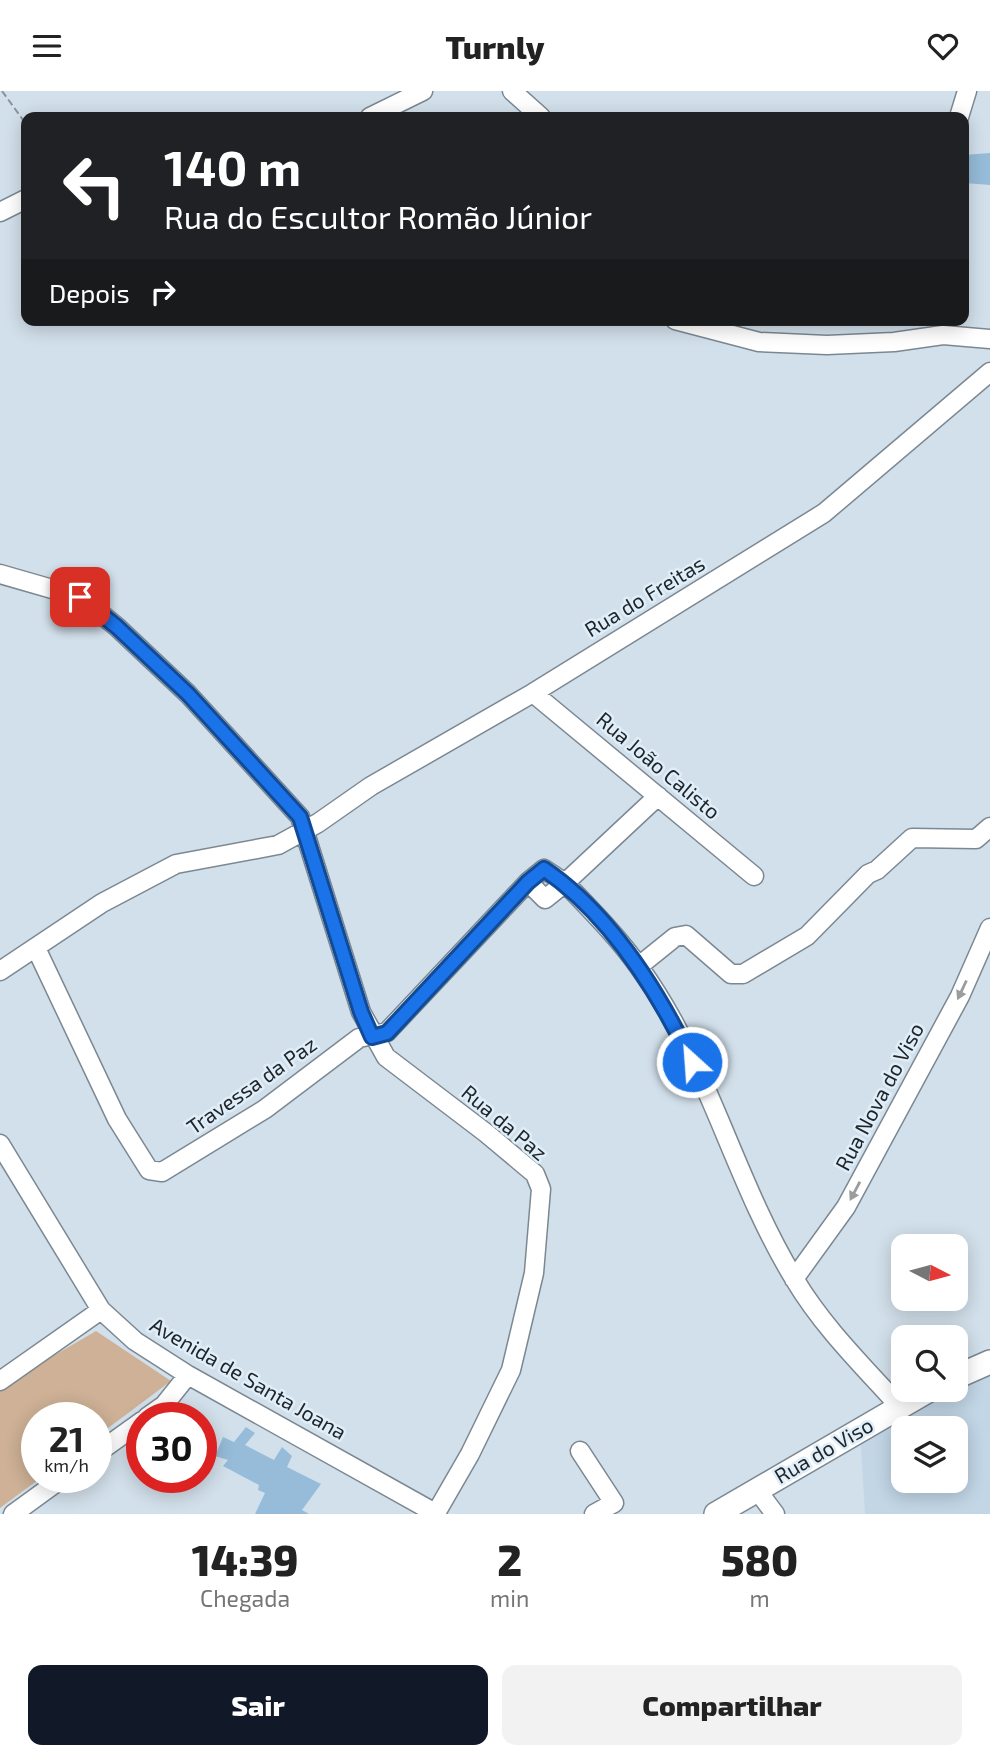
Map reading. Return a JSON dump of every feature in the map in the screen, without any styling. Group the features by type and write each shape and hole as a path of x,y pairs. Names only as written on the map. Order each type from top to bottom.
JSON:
{"main road":[{"path":"968,1372 990,1362"},
{"name":"Rua do Viso","path":"716,1514 909,1402"}],"street":[{"path":"380,112 423,91"},
{"path":"512,91 535,112"},
{"path":"961,112 967,91"},
{"path":"0,212 21,202"},
{"path":"698,326 758,342 827,345 894,342 943,327 990,339"},
{"name":"Rua do Freitas","path":"0,971 102,903 176,864 278,845 371,786 533,693 824,513 990,372"},
{"name":"Rua da Paz","path":"0,574 80,597 117,627 188,694 300,817 361,1012 372,1037 386,1057 535,1174 541,1189 534,1273 511,1370 470,1454 437,1513"},
{"name":"Rua João Calisto","path":"533,693 754,876"},
{"path":"658,796 565,883 639,966 671,1018 764,1221 808,1301 900,1407"},
{"path":"639,966 675,937 686,935 731,974 743,974 807,936 868,874 877,870 912,838 976,839 990,827"},
{"name":"Travessa da Paz","path":"36,948 117,1119 149,1170 156,1173 173,1166 265,1109 359,1038 387,1033 528,882 545,899 565,883"},
{"name":"Rua Nova do Viso","path":"794,1279 846,1207 960,996 990,928"},
{"name":"Avenida de Santa Joana","path":"0,1144 101,1310 135,1341 188,1374 437,1513"},
{"path":"0,1381 101,1310"},
{"path":"166,1402 188,1374"},
{"path":"580,1451 614,1503 594,1514"},
{"path":"757,1490 775,1514"},
{"path":"13,1514 42,1493"}],"path":[{"path":"2,91 21,117"}],"shaded area":[{"path":"96,1331 171,1381 143,1402 126,1402 126,1415 112,1425 112,1402 21,1402 21,1492 0,1508 0,1387"},
{"path":"990,1361 990,1514 865,1514 860,1430 911,1402 968,1402 968,1371"}],"building":[{"path":"990,153 990,185 969,183 969,155"},
{"path":"246,1427 255,1433 245,1445 274,1460 282,1447 292,1456 287,1467 321,1484 302,1510 309,1514 255,1514 265,1493 258,1490 259,1485 223,1466 228,1460 217,1457 223,1437 234,1442"}],"route":[{"path":"80,597 117,627 188,694 300,817 361,1012 372,1037 387,1033 528,882 544,869 565,883 639,966 671,1018 692,1062"}]}
